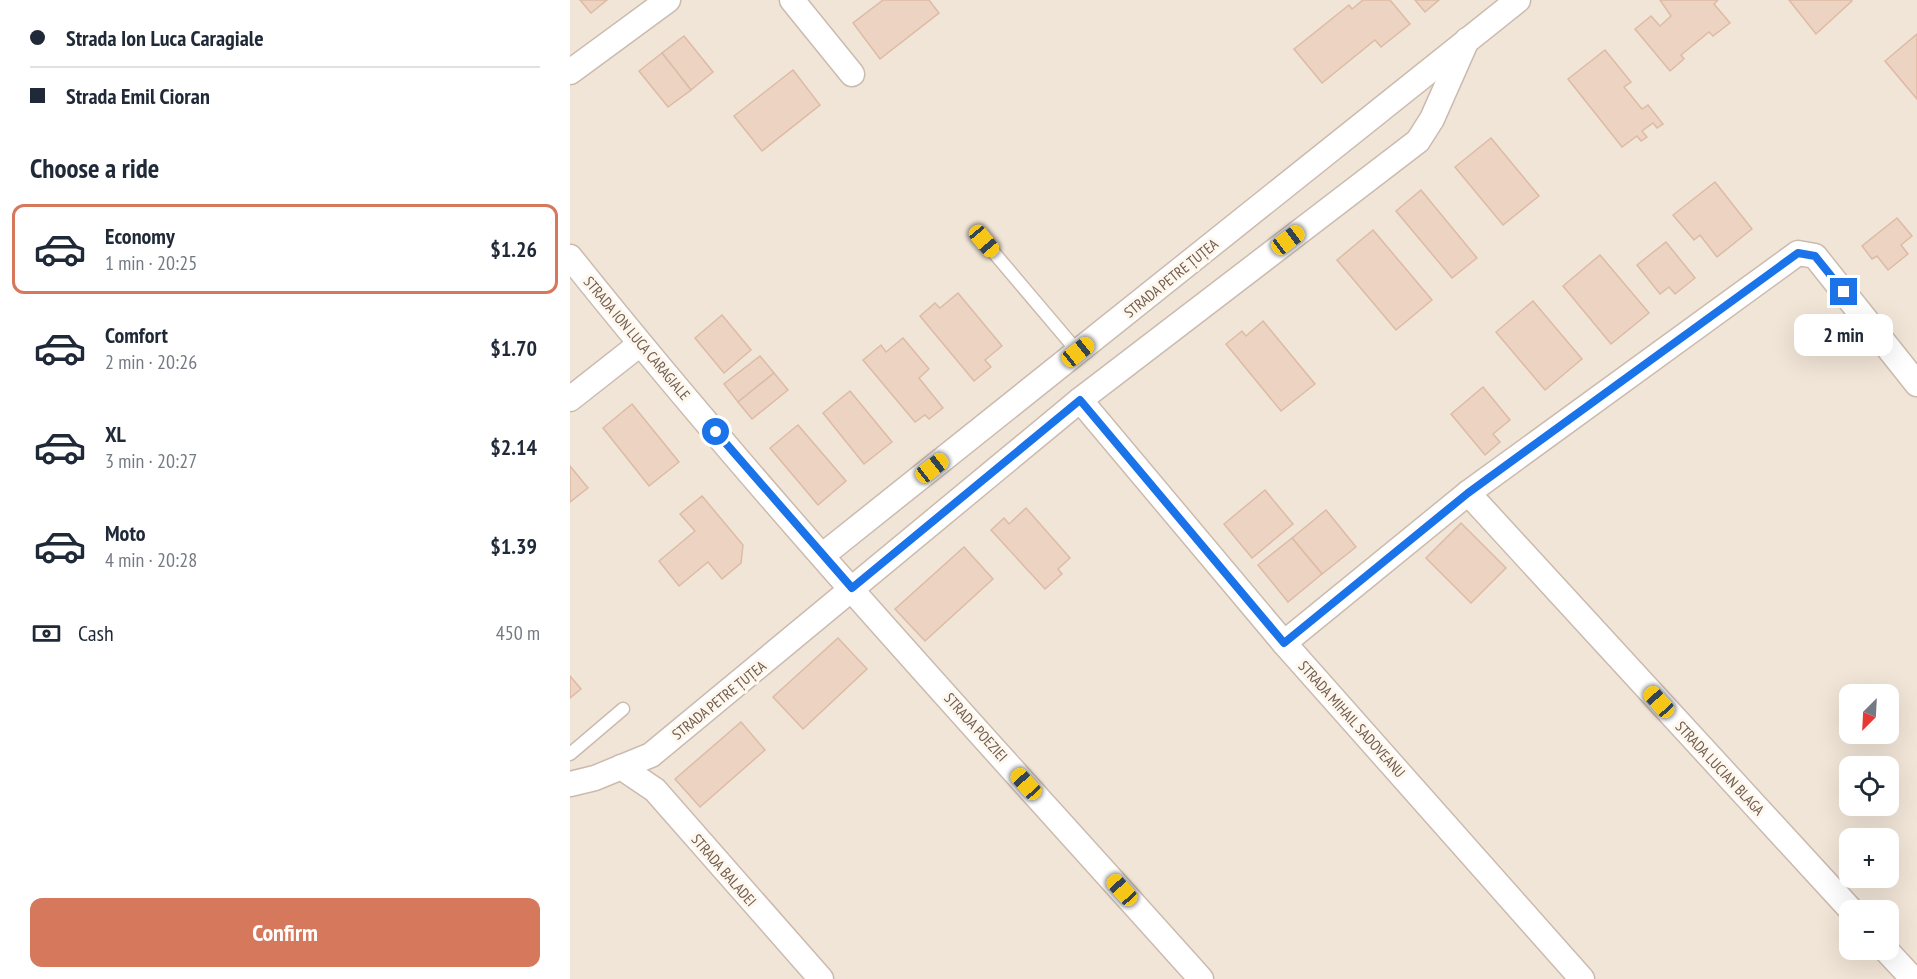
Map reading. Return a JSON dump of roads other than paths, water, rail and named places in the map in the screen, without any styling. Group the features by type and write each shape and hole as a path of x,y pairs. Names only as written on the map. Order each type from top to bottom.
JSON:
{"street":[{"path":"570,72 668,0"},
{"path":"792,0 852,74"},
{"name":"STRADA PETRE ȚUȚEA","path":"823,555 1518,0"},
{"name":"STRADA PETRE ȚUȚEA","path":"570,784 595,778 651,755 1080,400 1418,141 1432,119 1467,40"},
{"path":"1284,643 1468,493 1798,253 1815,256 1917,384"},
{"name":"STRADA ION LUCA CARAGIALE","path":"570,257 640,344 823,555"},
{"path":"570,399 640,344"},
{"path":"1078,352 1102,383"},
{"name":"STRADA MIHAIL SADOVEANU","path":"1080,400 1284,643 1582,979"},
{"name":"STRADA LUCIAN BLAGA","path":"1468,493 1842,900"},
{"name":"STRADA POEZIEI","path":"823,555 1201,979"},
{"name":"STRADA BALADEI","path":"621,767 655,790 821,979"},
{"path":"1895,960 1913,979"}],"lane":[{"path":"984,241 1078,352"},
{"path":"570,754 623,709"}]}
